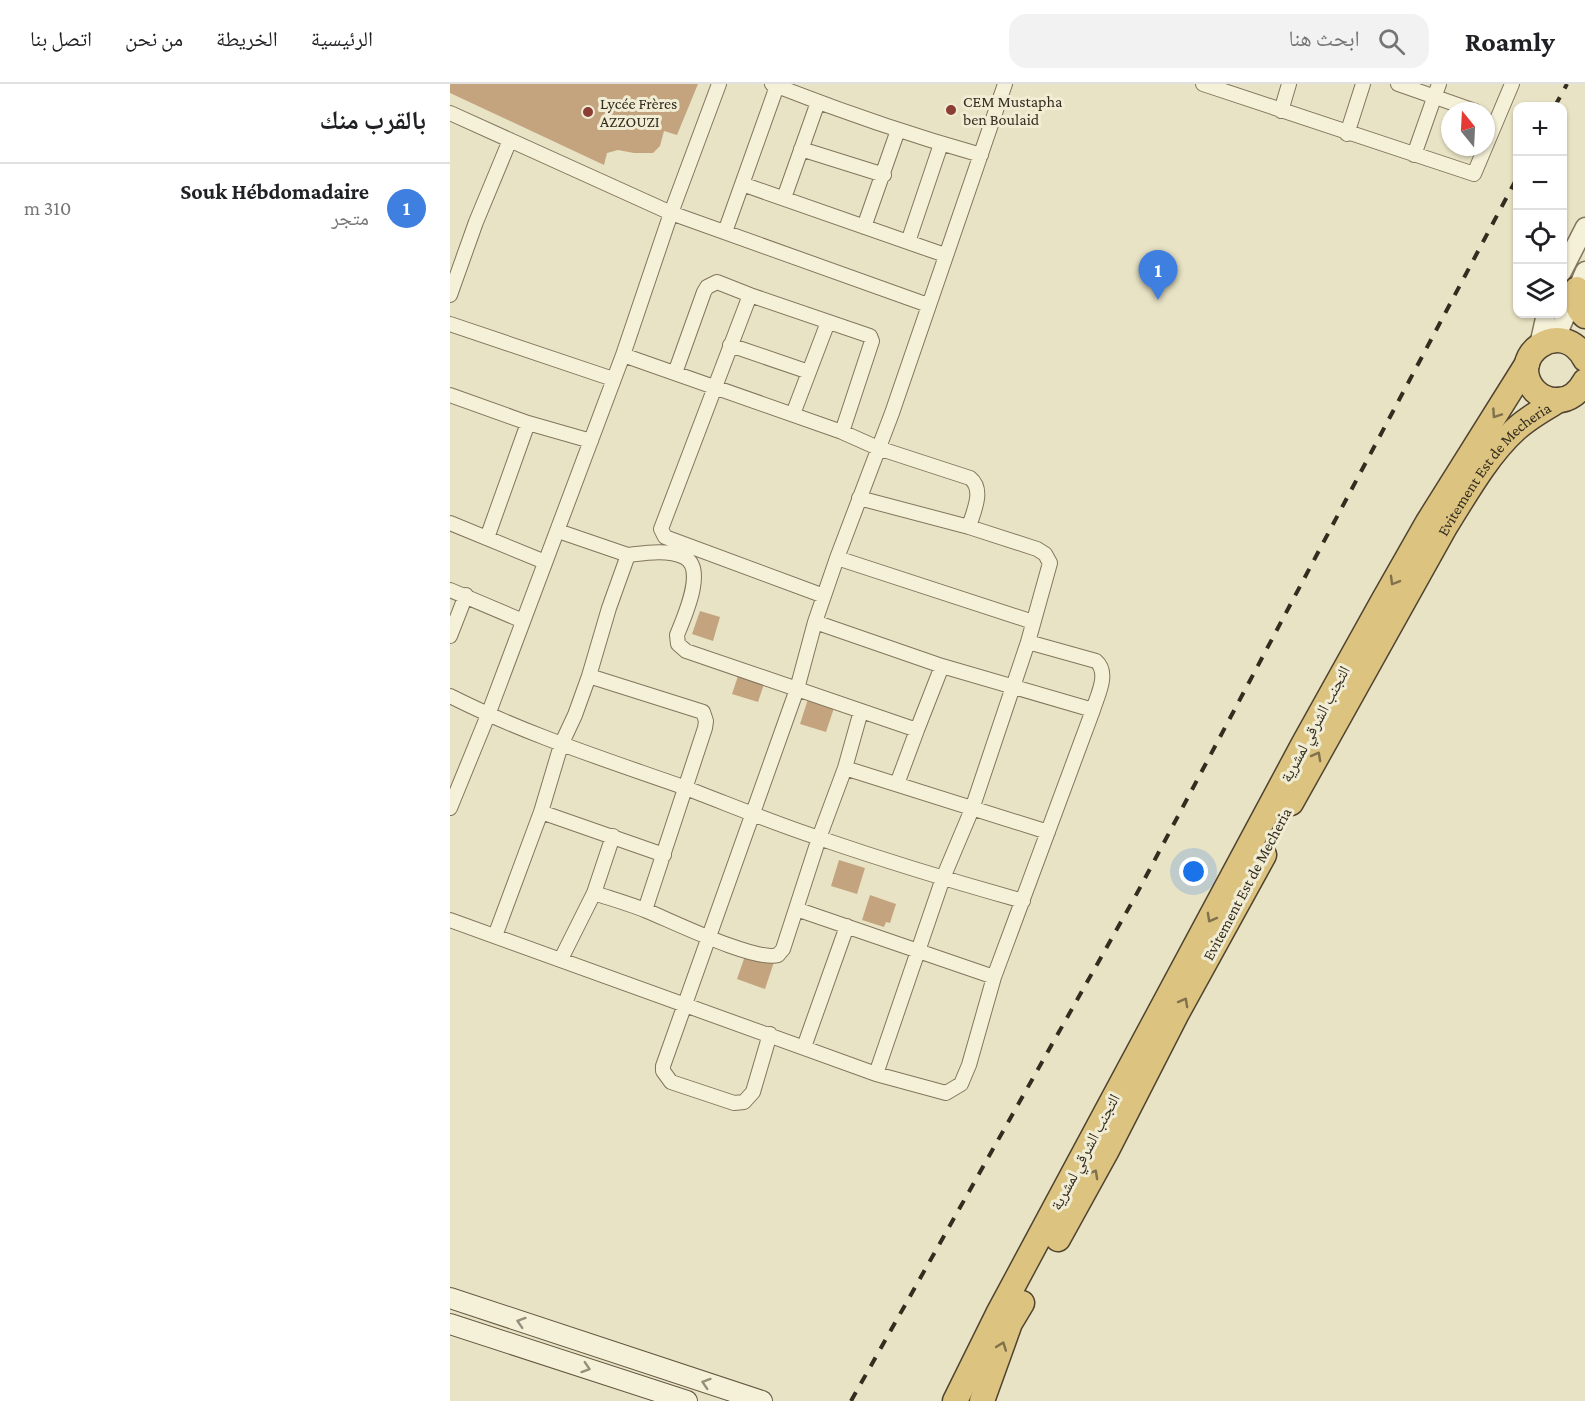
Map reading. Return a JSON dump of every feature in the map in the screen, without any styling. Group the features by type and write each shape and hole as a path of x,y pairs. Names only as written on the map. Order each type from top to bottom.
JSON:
{"highway":[{"path":"1575,277 1577,306 1585,316"},
{"path":"1559,400 1548,399 1538,394 1530,386 1527,375 1546,347 1585,326"},
{"path":"1546,347 1572,344 1581,351 1585,359"},
{"name":"التجنب الشرقي لمشرية","path":"955,1401 998,1314 1377,611 1428,522 1546,347"},
{"name":"Evitement Est de Mecheria","path":"982,1401 1010,1323 1106,1152 1176,1015 1242,898 1292,802 1445,527 1487,464 1514,430 1533,414 1559,400 1570,398 1585,382"}],"main road":[{"path":"450,1298 762,1401"},
{"path":"450,1324 687,1401"}],"street":[{"path":"450,808 558,531 719,84"},
{"path":"770,1034 753,1092 744,1102 734,1103 671,1082 663,1071 796,689 815,622 837,558 878,448 1005,84"},
{"path":"1281,111 1289,84"},
{"path":"1347,134 1363,84"},
{"path":"1398,84 1437,90 1458,102"},
{"path":"1495,112 1512,84"},
{"path":"724,232 775,85 898,130 981,155"},
{"path":"1209,85 1347,134 1474,174 1480,156"},
{"path":"1413,155 1437,90"},
{"path":"784,198 818,102"},
{"path":"450,113 671,213 928,305"},
{"path":"864,227 898,130"},
{"path":"450,295 476,222 510,140"},
{"path":"908,242 941,144"},
{"path":"801,149 884,175"},
{"path":"742,184 945,255"},
{"path":"1546,347 1575,277 1585,227"},
{"path":"675,374 704,292 707,287 717,282 872,338 842,432"},
{"path":"750,295 662,524 663,534 824,596"},
{"path":"1546,318 1546,347"},
{"path":"793,414 828,322"},
{"path":"450,324 613,379"},
{"path":"730,345 809,372"},
{"path":"623,355 793,414 878,448 973,480 977,485 977,496 969,527"},
{"path":"450,395 528,423 591,441"},
{"path":"487,538 528,423"},
{"path":"859,498 969,527 1037,549 1049,558 1050,571 972,809 943,879 876,1074"},
{"path":"450,523 545,562"},
{"path":"558,531 628,555 658,553 687,558 696,574 677,635 682,648 917,730"},
{"path":"495,936 541,812 561,745 575,715 628,555"},
{"path":"837,558 1033,622"},
{"path":"450,590 524,621"},
{"path":"450,636 466,595"},
{"path":"815,622 942,666 1093,711"},
{"path":"450,920 876,1074 946,1093 955,1089 961,1084 969,1065 994,977 1093,711 1102,679 1101,665 1088,658 1028,642"},
{"path":"897,784 942,666"},
{"path":"588,676 703,712 706,721 645,910"},
{"path":"450,696 488,715 561,745 819,838 943,879 1023,901"},
{"path":"594,893 645,910 708,938 759,954 778,955 783,949 819,838 845,768 861,711"},
{"path":"845,768 1048,832"},
{"path":"541,812 664,855"},
{"path":"561,959 594,893 613,836"},
{"path":"796,909 994,977"},
{"path":"804,1047 847,926"}],"building":[{"name":"Lycée Frères AZZOUZI","path":"450,84 698,84 677,135 664,131 660,146 653,153 618,150 607,153 604,165 450,93"},
{"path":"700,611 720,617 713,641 692,634"},
{"path":"739,673 765,681 758,702 732,694"},
{"path":"809,696 835,705 826,732 800,724"},
{"path":"839,860 865,868 857,894 831,886"},
{"path":"870,895 896,904 890,923 886,922 884,927 862,920"},
{"path":"746,953 774,962 765,989 737,979"}],"railway":[{"path":"1557,102 1567,84"},
{"path":"851,1401 1135,897 1513,185"}],"place":[{"name":"CEM Mustapha ben Boulaid","path":"951,110"},
{"name":"Lycée Frères AZZOUZI","path":"588,112"},
{"name":"Souk Hébdomadaire","path":"1158,300"}]}
